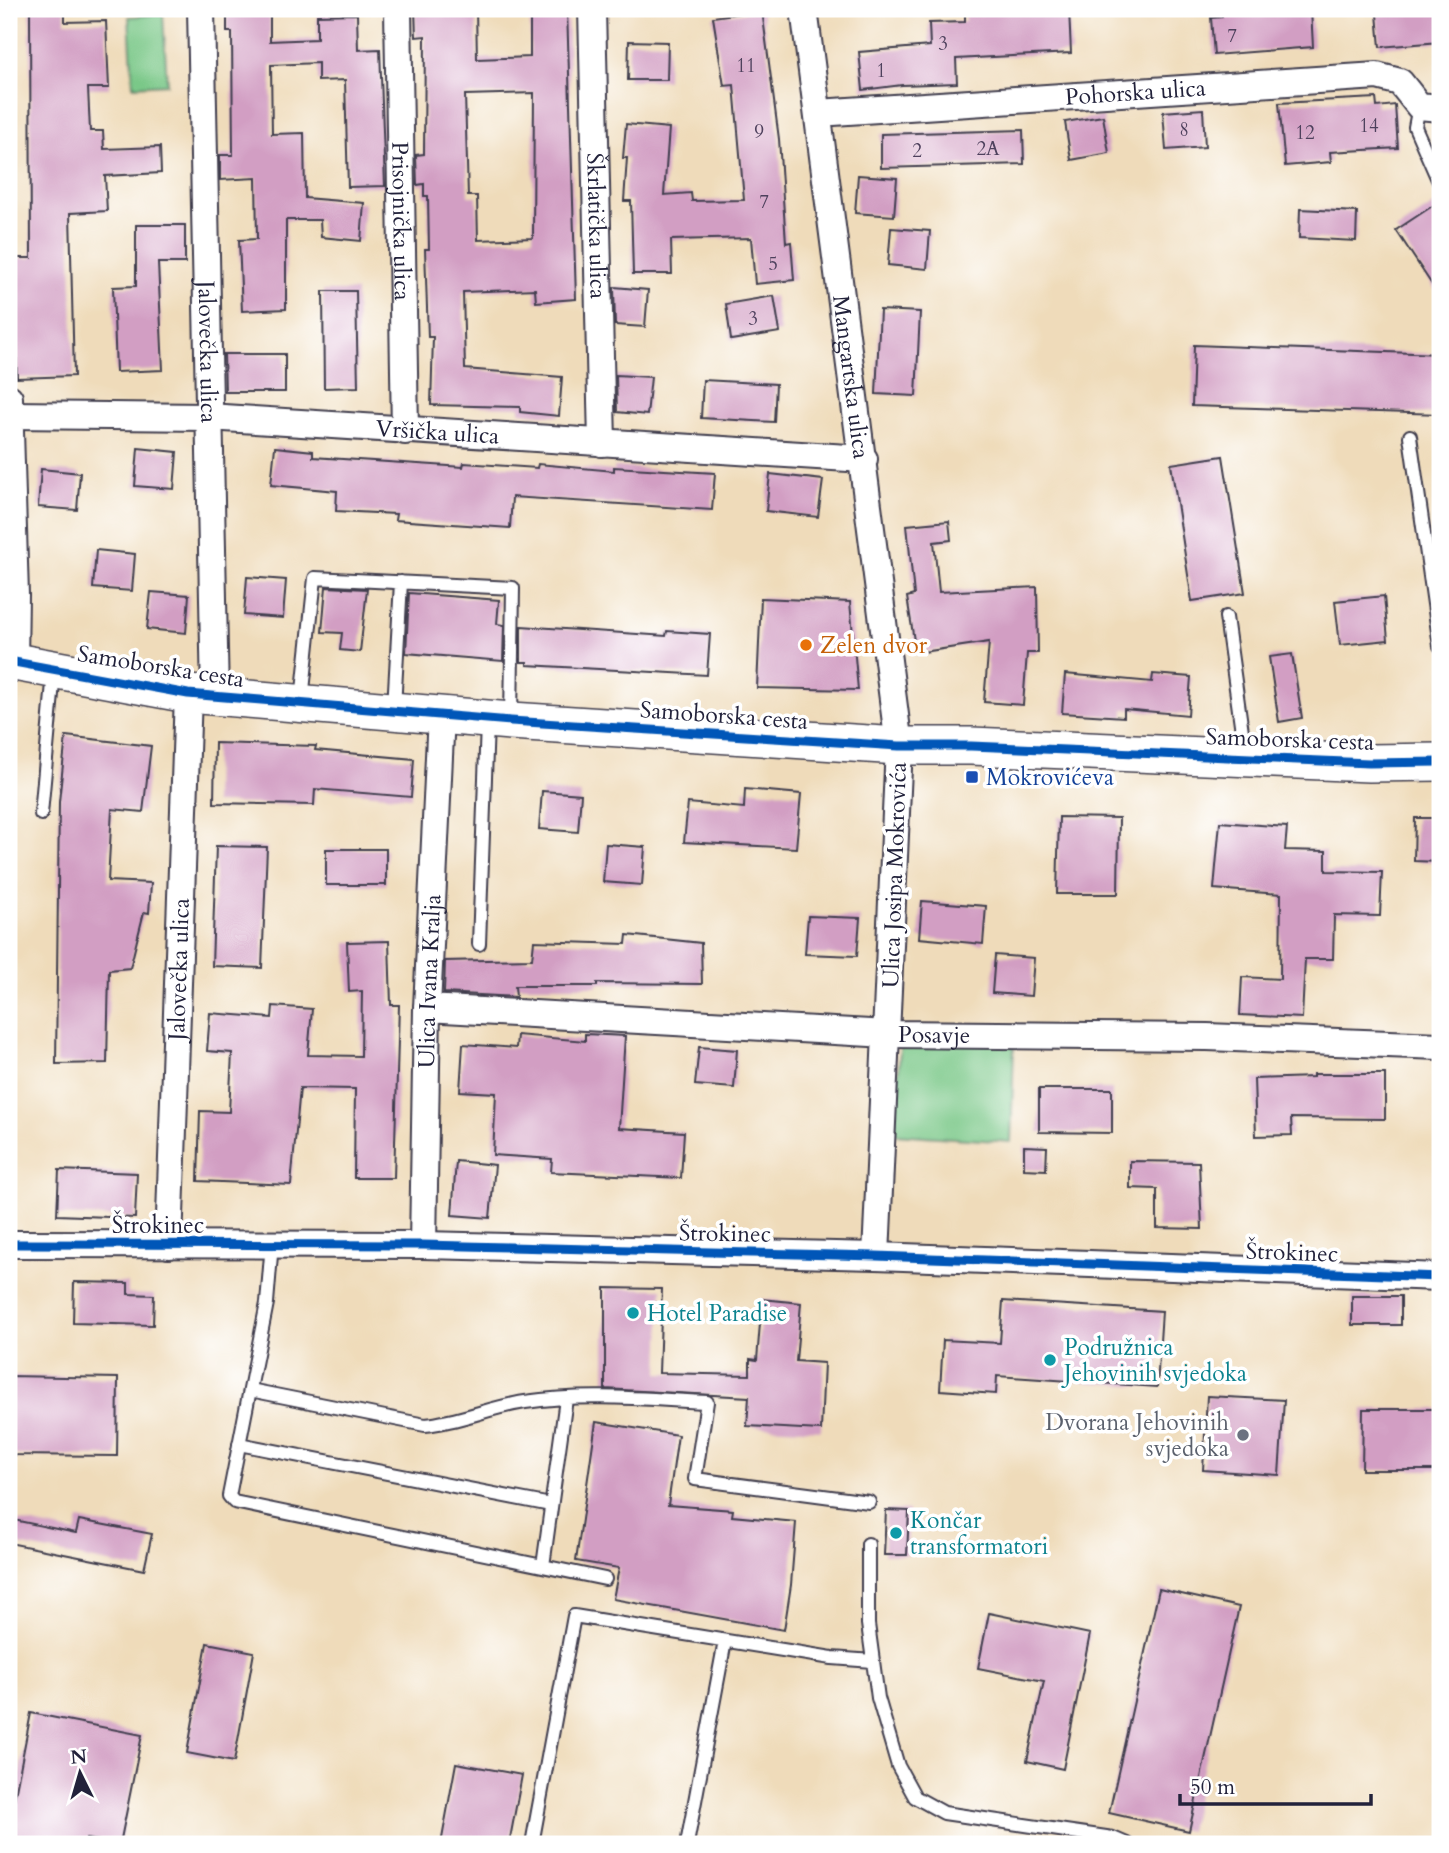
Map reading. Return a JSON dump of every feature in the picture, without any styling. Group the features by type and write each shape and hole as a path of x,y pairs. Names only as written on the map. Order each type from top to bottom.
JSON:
{"street":[{"name":"Jalovečka ulica","path":"169,1245 202,695 216,596 208,416 201,9"},
{"name":"Prisojnička ulica","path":"398,9 405,431"},
{"name":"Škrlatička ulica","path":"592,9 602,443"},
{"name":"Mangartska ulica","path":"804,9 899,746"},
{"name":"Pohorska ulica","path":"818,113 1377,76 1400,82 1430,107"},
{"path":"9,398 15,595 11,662"},
{"name":"Vršička ulica","path":"9,415 208,416 864,459"},
{"name":"Samoborska cesta","path":"11,662 202,695 499,720 899,746 971,746 1369,762 1440,762"},
{"name":"Ulica Ivana Kralja","path":"423,1245 427,1008 441,715"},
{"name":"Ulica Josipa Mokrovića","path":"876,1256 899,746"},
{"name":"Posavje","path":"427,1008 888,1034 1207,1037 1440,1046"},
{"name":"Štrokinec","path":"9,1244 423,1245 876,1256 1440,1277"}],"lane":[{"path":"1430,107 1415,127 1440,184"},
{"path":"1410,436 1440,646"},
{"path":"302,704 315,578 513,588 479,944"},
{"path":"393,711 401,582"},
{"path":"1226,617 1246,757"},
{"path":"41,814 55,669"},
{"path":"272,1243 267,1303 229,1496 234,1502 605,1579"},
{"path":"250,1390 425,1425 447,1423 488,1409 527,1401 566,1399 707,1402 695,1479 869,1502"},
{"path":"542,1566 566,1399"},
{"path":"239,1444 551,1506"},
{"path":"868,1544 868,1624 878,1699 898,1766 915,1797 944,1813 1113,1838 1127,1844"},
{"path":"532,1844 574,1616 725,1641 873,1661"},
{"path":"687,1844 725,1641"}],"green space":[{"path":"163,14 167,84 133,86 129,17"},
{"path":"1014,1043 1011,1142 895,1134 900,1049 906,1045"}],"building":[{"path":"30,9 65,9 65,22 106,21 109,88 88,88 90,131 103,131 104,149 160,147 161,173 105,176 107,211 70,213 74,376 17,378 13,258 31,258"},
{"path":"227,9 270,9 270,41 317,39 317,15 357,14 358,50 380,49 385,186 348,187 345,80 318,81 318,63 271,65 272,134 304,133 305,198 364,203 361,241 321,237 320,220 286,220 286,309 242,311 239,240 257,239 256,178 220,180 220,155 233,155 232,32 227,32"},
{"path":"415,9 476,9 477,59 530,57 530,9 567,9 576,299 536,302 535,289 463,292 465,369 562,377 559,416 520,412 520,407 431,405 433,337 428,337 425,249 429,249 428,196 424,196 424,184 417,185 416,155 424,154 425,36 416,37","holes":["534,93 533,238 478,240 477,196 468,196 465,95"]},
{"path":"1069,9 1071,53 956,59 957,83 863,90 859,52 930,46 929,23 965,22 965,12"},
{"path":"1221,9 1311,9 1313,47 1214,55 1211,18 1222,17"},
{"path":"1440,9 1440,42 1380,47 1377,14"},
{"path":"762,10 779,139 786,243 791,242 794,280 755,284 751,238 671,240 672,274 633,274 631,201 624,201 627,158 623,158 626,124 669,128 664,195 691,193 692,201 744,200 734,85 724,86 713,17"},
{"path":"629,41 668,42 667,80 628,80"},
{"path":"1376,98 1377,107 1395,105 1398,148 1330,152 1331,162 1285,166 1279,103"},
{"path":"1203,109 1205,147 1166,150 1163,112"},
{"path":"1103,116 1109,153 1071,160 1065,122"},
{"path":"1023,130 1024,164 881,168 881,134"},
{"path":"858,175 897,178 894,216 855,213"},
{"path":"1440,201 1440,297 1396,230"},
{"path":"1300,209 1357,212 1356,241 1299,238"},
{"path":"136,225 185,225 185,263 158,263 163,370 116,372 113,287 136,286"},
{"path":"891,228 930,231 927,269 888,265"},
{"path":"614,287 648,290 645,327 615,325"},
{"path":"323,291 356,291 358,387 324,388"},
{"path":"774,296 780,332 731,340 726,304"},
{"path":"880,310 920,312 916,396 876,394"},
{"path":"1194,345 1440,354 1440,414 1192,406"},
{"path":"224,354 285,354 285,392 225,392"},
{"path":"616,375 651,377 647,415 617,412"},
{"path":"703,380 776,384 774,422 701,418"},
{"path":"275,447 313,451 313,457 463,467 464,463 537,468 538,464 614,471 614,467 715,473 712,510 512,497 510,528 395,520 396,514 336,511 337,491 271,485"},
{"path":"138,448 177,452 174,489 135,486"},
{"path":"1223,456 1245,593 1192,601 1171,464"},
{"path":"41,469 80,473 77,510 38,507"},
{"path":"770,474 823,480 818,517 766,511"},
{"path":"949,521 951,540 934,542 939,592 1037,587 1038,653 1027,653 1023,705 984,702 989,642 916,653 907,597 914,595 907,525"},
{"path":"96,550 135,554 132,591 93,588"},
{"path":"247,577 286,580 283,618 244,615"},
{"path":"326,587 367,589 360,652 340,650 342,633 322,632"},
{"path":"151,592 189,595 186,633 147,629"},
{"path":"409,593 499,600 497,624 504,625 503,661 406,653"},
{"path":"1384,596 1388,640 1340,645 1335,601"},
{"name":"Zelen dvor","path":"761,598 850,602 858,690 757,688"},
{"path":"521,626 666,636 667,631 710,634 707,675 527,665 527,662 521,662"},
{"path":"1292,654 1302,718 1279,722 1269,657"},
{"path":"1065,674 1152,682 1153,674 1191,677 1188,715 1124,709 1124,717 1062,713"},
{"path":"66,736 151,746 143,812 112,809 108,881 151,883 149,913 144,912 130,968 109,970 107,1063 56,1064 59,802"},
{"path":"215,743 316,746 315,750 414,759 411,797 315,789 314,805 214,803"},
{"path":"745,789 801,794 796,848 684,842 688,803 744,808"},
{"path":"542,791 581,794 578,832 539,829"},
{"path":"1059,817 1119,818 1118,894 1057,894"},
{"path":"1415,818 1440,818 1440,862 1414,861"},
{"path":"1220,822 1287,827 1285,850 1326,851 1326,871 1382,872 1380,916 1334,915 1333,959 1305,959 1302,1018 1240,1015 1242,977 1280,979 1281,894 1214,889"},
{"path":"606,844 645,847 642,885 603,882"},
{"path":"216,846 267,847 262,968 212,966"},
{"path":"326,849 386,849 386,885 326,885"},
{"path":"922,901 986,906 983,944 919,938"},
{"path":"808,916 860,918 857,956 805,954"},
{"path":"627,935 701,943 702,984 597,983 597,986 515,986 516,997 444,993 445,961 532,959 534,941 626,944"},
{"path":"389,941 391,1005 399,1005 394,1178 354,1178 355,1089 300,1088 291,1185 198,1181 200,1111 229,1112 232,1053 207,1051 210,1013 272,1018 273,1006 312,1009 308,1055 361,1056 362,991 349,992 347,942"},
{"path":"995,955 1034,958 1031,996 992,993"},
{"path":"585,1034 625,1036 619,1128 684,1132 681,1178 551,1172 552,1159 493,1155 496,1093 460,1091 463,1044 516,1048 517,1035 585,1041"},
{"path":"699,1047 737,1050 734,1088 695,1085"},
{"path":"1313,1074 1385,1074 1385,1119 1291,1118 1292,1135 1256,1136 1254,1079 1313,1077"},
{"path":"1039,1089 1112,1089 1112,1133 1039,1132"},
{"path":"1024,1146 1047,1147 1046,1170 1024,1169"},
{"path":"456,1161 495,1165 490,1218 452,1215"},
{"path":"1130,1161 1199,1162 1202,1229 1157,1228 1157,1189 1130,1188"},
{"path":"59,1170 137,1173 135,1218 57,1215"},
{"path":"74,1282 128,1283 128,1294 154,1295 153,1325 73,1323"},
{"path":"605,1288 662,1289 659,1373 750,1375 750,1359 757,1360 762,1299 801,1303 796,1361 824,1363 821,1430 747,1426 749,1397 605,1389"},
{"path":"1352,1296 1401,1296 1401,1325 1352,1325"},
{"name":"Podružnica Jehovinih svjedoka","path":"1003,1301 1162,1311 1157,1387 997,1376 996,1394 940,1390 943,1340 1000,1343"},
{"path":"9,1376 118,1378 117,1456 9,1455"},
{"name":"Dvorana Jehovinih svjedoka","path":"1207,1396 1284,1400 1279,1475 1203,1470"},
{"path":"1363,1409 1440,1409 1440,1470 1362,1470"},
{"path":"596,1422 678,1435 668,1505 733,1510 732,1516 796,1522 784,1630 613,1599 619,1568 576,1561"},
{"name":"Končar transformatori","path":"886,1510 909,1511 907,1555 884,1555"},
{"path":"9,1519 76,1533 79,1520 152,1534 144,1570 9,1543"},
{"path":"1159,1589 1239,1607 1189,1831 1109,1813"},
{"path":"989,1613 1090,1634 1063,1769 1027,1761 1044,1681 978,1668"},
{"path":"207,1643 254,1652 234,1762 187,1753"},
{"path":"31,1713 142,1735 120,1844 86,1839 85,1844 9,1844 9,1826"},
{"path":"456,1763 522,1775 509,1844 441,1844"}],"cycle path":[{"path":"9,661 188,694 511,721 899,746 971,746 1369,763 1440,762"},
{"path":"9,1244 423,1245 876,1256 1440,1277"}],"place":[{"name":"Zelen dvor","path":"806,645"},
{"name":"Mokrovićeva","path":"972,777"},
{"name":"Hotel Paradise","path":"633,1313"},
{"name":"Podružnica Jehovinih svjedoka","path":"1050,1360"},
{"name":"Dvorana Jehovinih svjedoka","path":"1243,1435"},
{"name":"Končar transformatori","path":"896,1533"}]}
